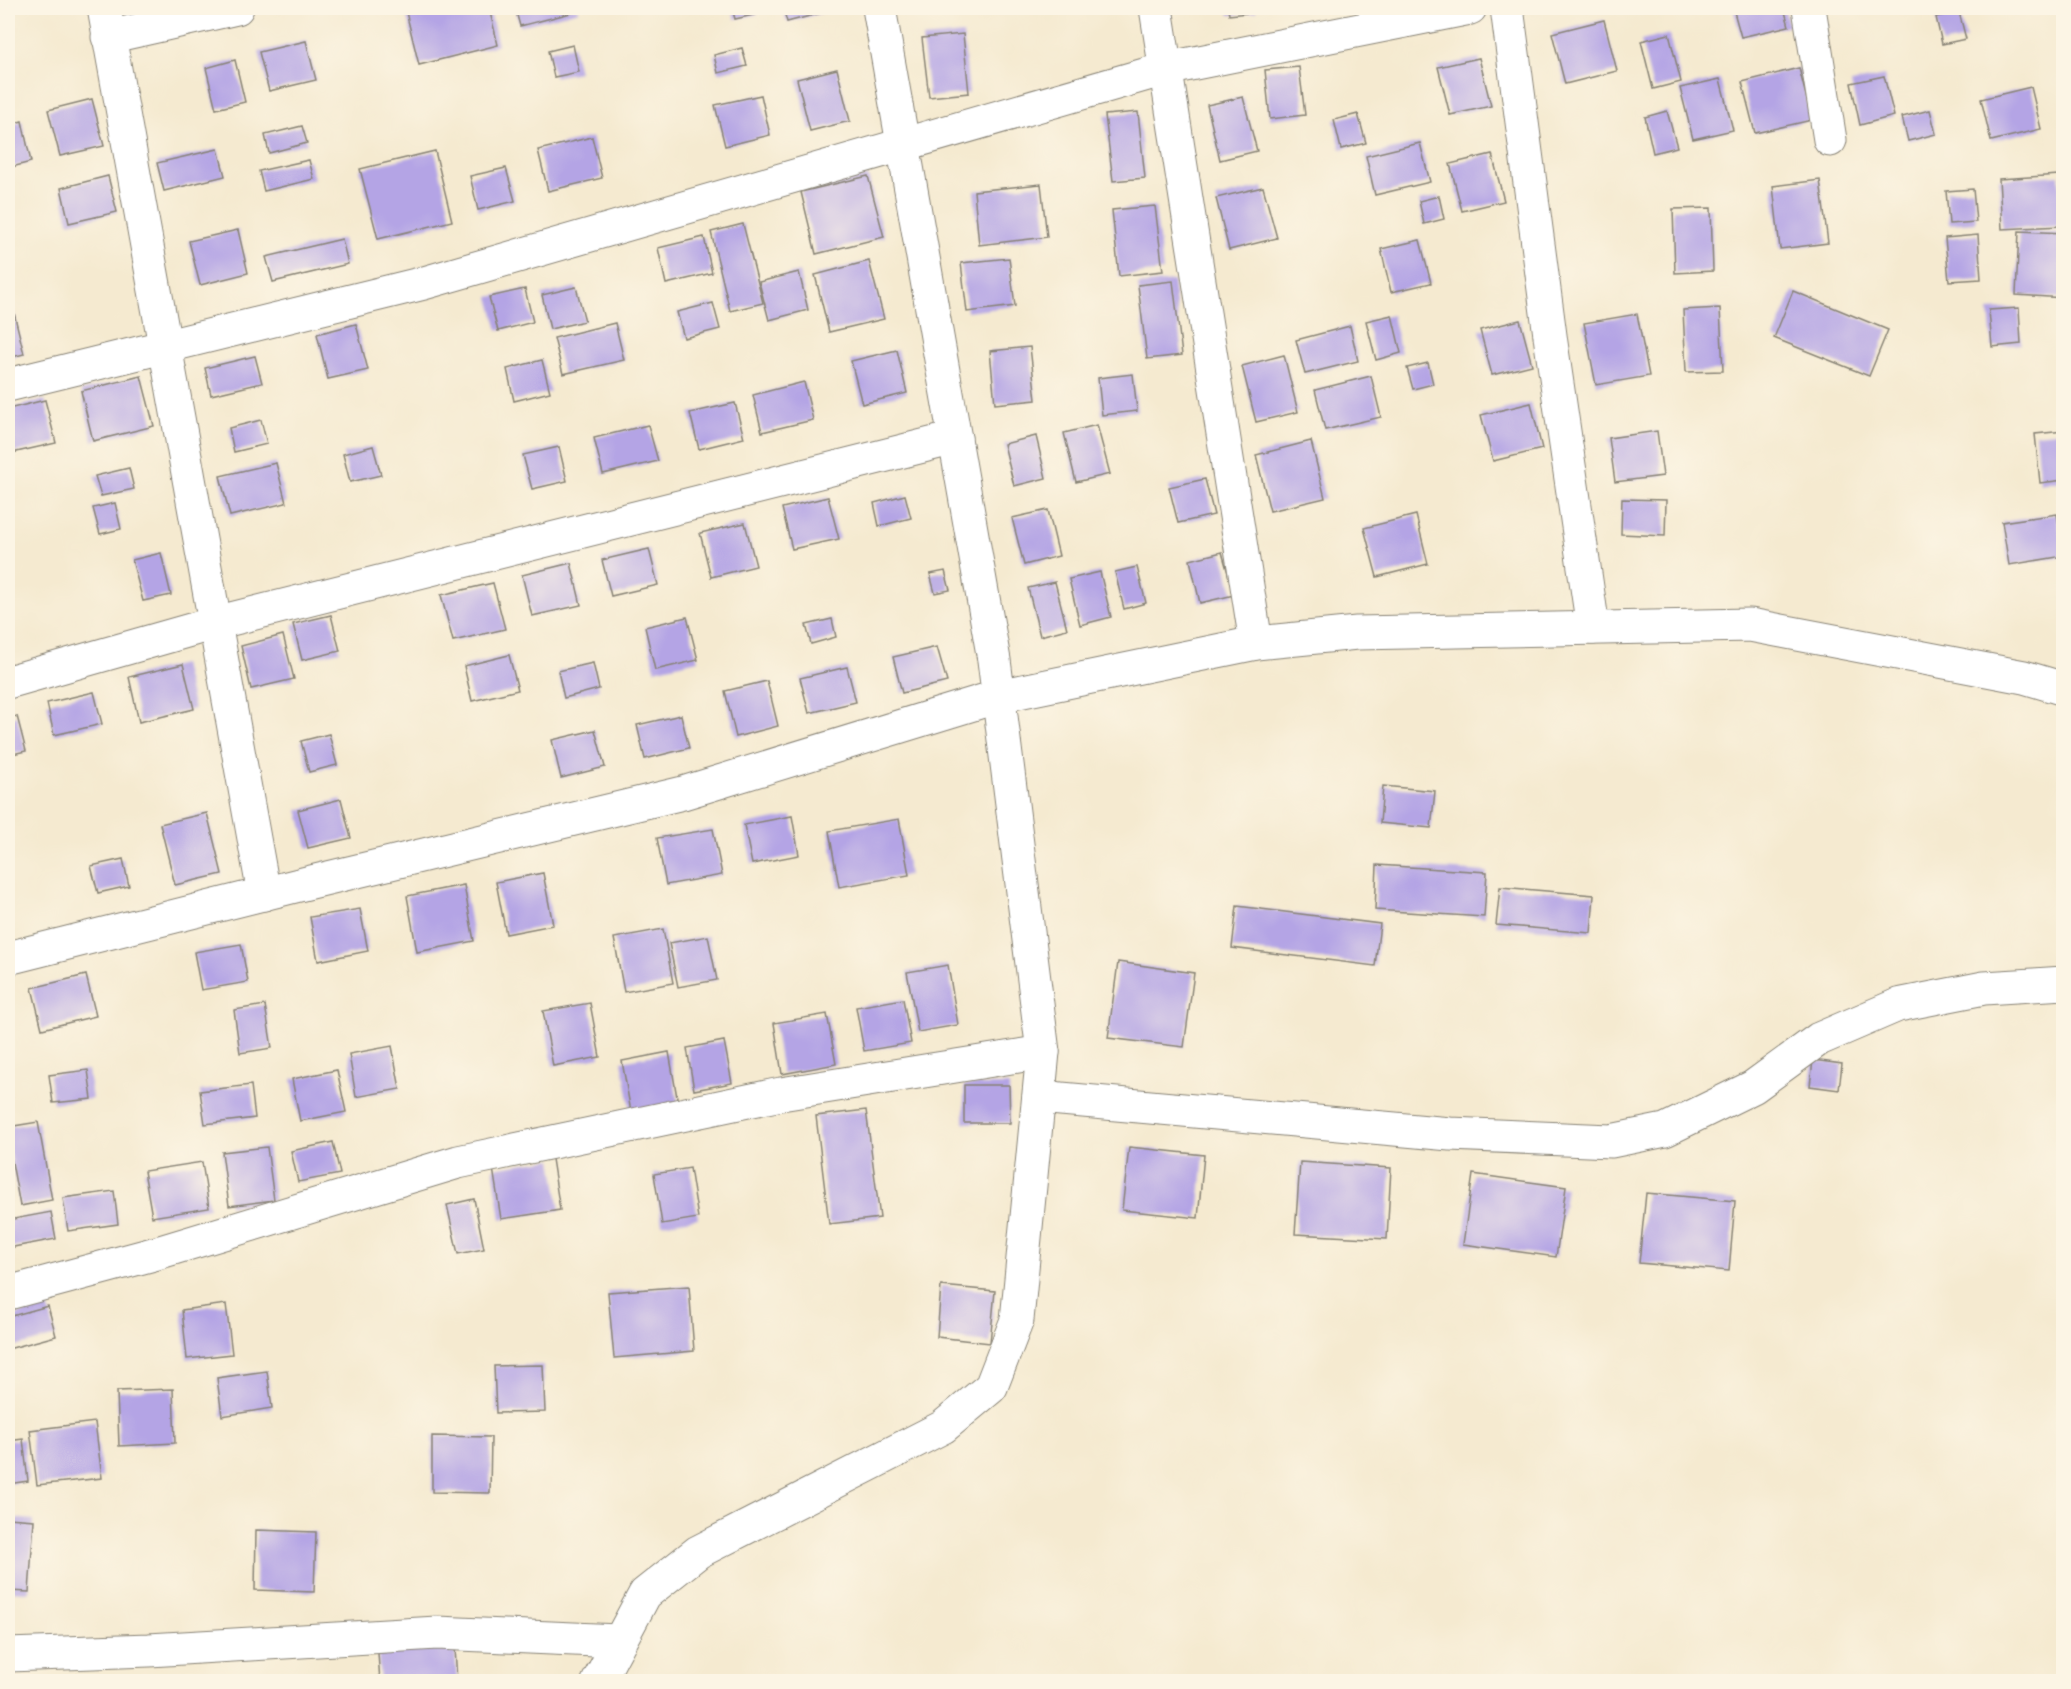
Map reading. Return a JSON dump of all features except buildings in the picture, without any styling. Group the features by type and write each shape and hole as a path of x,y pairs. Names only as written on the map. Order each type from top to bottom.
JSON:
{"street":[{"path":"237,8 106,22 264,894"},
{"path":"598,1682 645,1594 698,1552 943,1427 991,1387 1017,1320 1043,1052 994,660 879,8"},
{"path":"1156,8 1256,643"},
{"path":"8,385 424,283 1165,69 1470,8"},
{"path":"1507,8 1551,343 1593,628"},
{"path":"1809,8 1830,140"},
{"path":"8,682 215,623 955,438"},
{"path":"8,958 683,793 999,696 1256,643 1357,633 1750,625 2024,677 2064,689"},
{"path":"1039,1097 1450,1134 1611,1141 1665,1130 1753,1087 1819,1039 1898,1005 1984,988 2064,983"},
{"path":"8,1293 157,1253 458,1162 781,1094 1043,1052"},
{"path":"8,1655 149,1650 437,1633 618,1641"}]}
